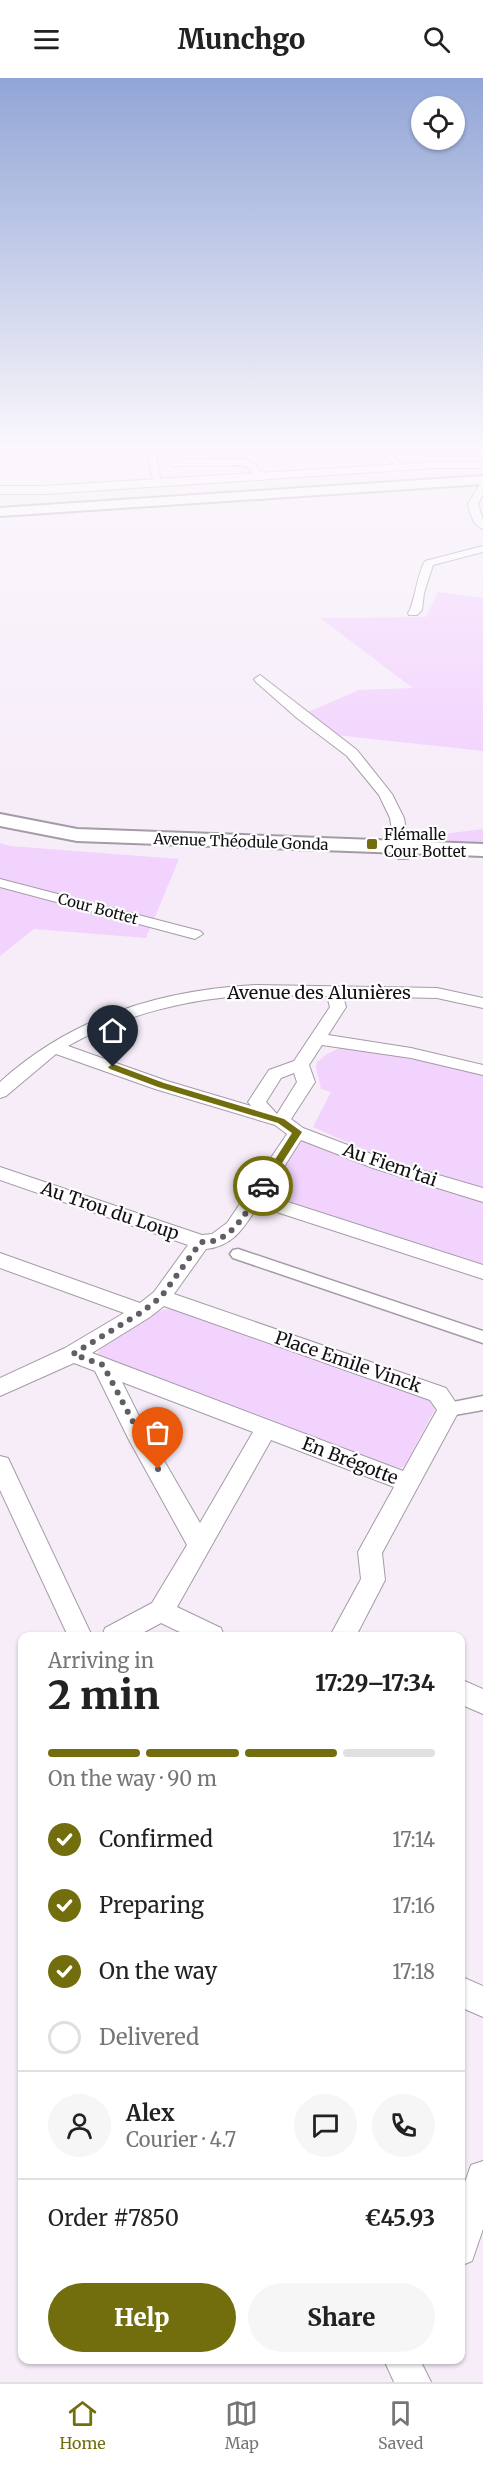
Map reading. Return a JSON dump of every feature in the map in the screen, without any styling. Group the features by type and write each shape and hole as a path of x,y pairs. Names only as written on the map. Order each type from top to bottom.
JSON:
{"main road":[{"name":"Avenue Théodule Gonda","path":"0,820 87,835 402,852 483,860"},
{"name":"Avenue Théodule Gonda","path":"0,830 76,844 123,847 402,852 483,850"}],"street":[{"path":"413,613 417,610 418,590 429,563 454,557"},
{"path":"260,679 301,715 352,753 389,802 397,818 402,852"},
{"name":"Cour Bottet","path":"0,883 195,934"},
{"name":"Avenue des Alunières","path":"0,1092 53,1047 112,1017 190,998 234,990 436,993 483,1003"},
{"path":"273,1118 257,1101 275,1074 300,1065 338,1006 334,992"},
{"path":"318,1039 411,1053 483,1070"},
{"path":"53,1047 161,1085 273,1118 297,1132 234,1228 217,1241 201,1242"},
{"path":"273,1118 306,1082 300,1065"},
{"name":"Au Fiem'tai","path":"297,1132 380,1164 483,1195"},
{"name":"Au Trou du Loup","path":"0,1173 201,1242 161,1297 142,1312 73,1354 0,1387"},
{"path":"255,1198 483,1272"},
{"path":"238,1254 483,1337"},
{"path":"0,1260 142,1312"},
{"name":"Place Emile Vinck","path":"161,1297 438,1394 449,1409"},
{"name":"En Brégotte","path":"73,1354 409,1483 370,1552 373,1580 346,1632"},
{"path":"103,1365 136,1432 200,1545"},
{"path":"409,1483 449,1409 483,1403"},
{"path":"122,1632 161,1611 266,1429"},
{"path":"0,1465 78,1632"},
{"path":"161,1611 204,1632"},
{"path":"465,1693 483,1702"},
{"path":"465,1993 483,2002"},
{"path":"465,2233 483,2177"}],"shaded area":[{"path":"438,592 483,598 483,751 326,734 301,715 359,690 413,688 320,618 426,617"},
{"path":"483,829 483,846 442,845 411,838"},
{"path":"0,843 10,846 179,859 146,938 34,929 0,956"},
{"path":"342,1047 416,1058 483,1074 483,1191 387,1160 313,1127 331,1092 321,1089 317,1062"},
{"path":"304,1139 483,1200 483,1265 269,1195 268,1188"},
{"path":"167,1309 180,1310 432,1398 436,1405 434,1411 405,1465 401,1468 394,1467 102,1360 98,1355 100,1349 157,1312"}],"way so far":[{"path":"158,1469 136,1432 103,1365 73,1354 142,1312 161,1297 201,1242 209,1243 225,1237 234,1228 263,1186"}],"place":[{"name":"Flémalle Cour Bottet","path":"372,844"}],"route":[{"path":"113,1067 161,1085 266,1115 281,1121 297,1132 263,1186"}]}
